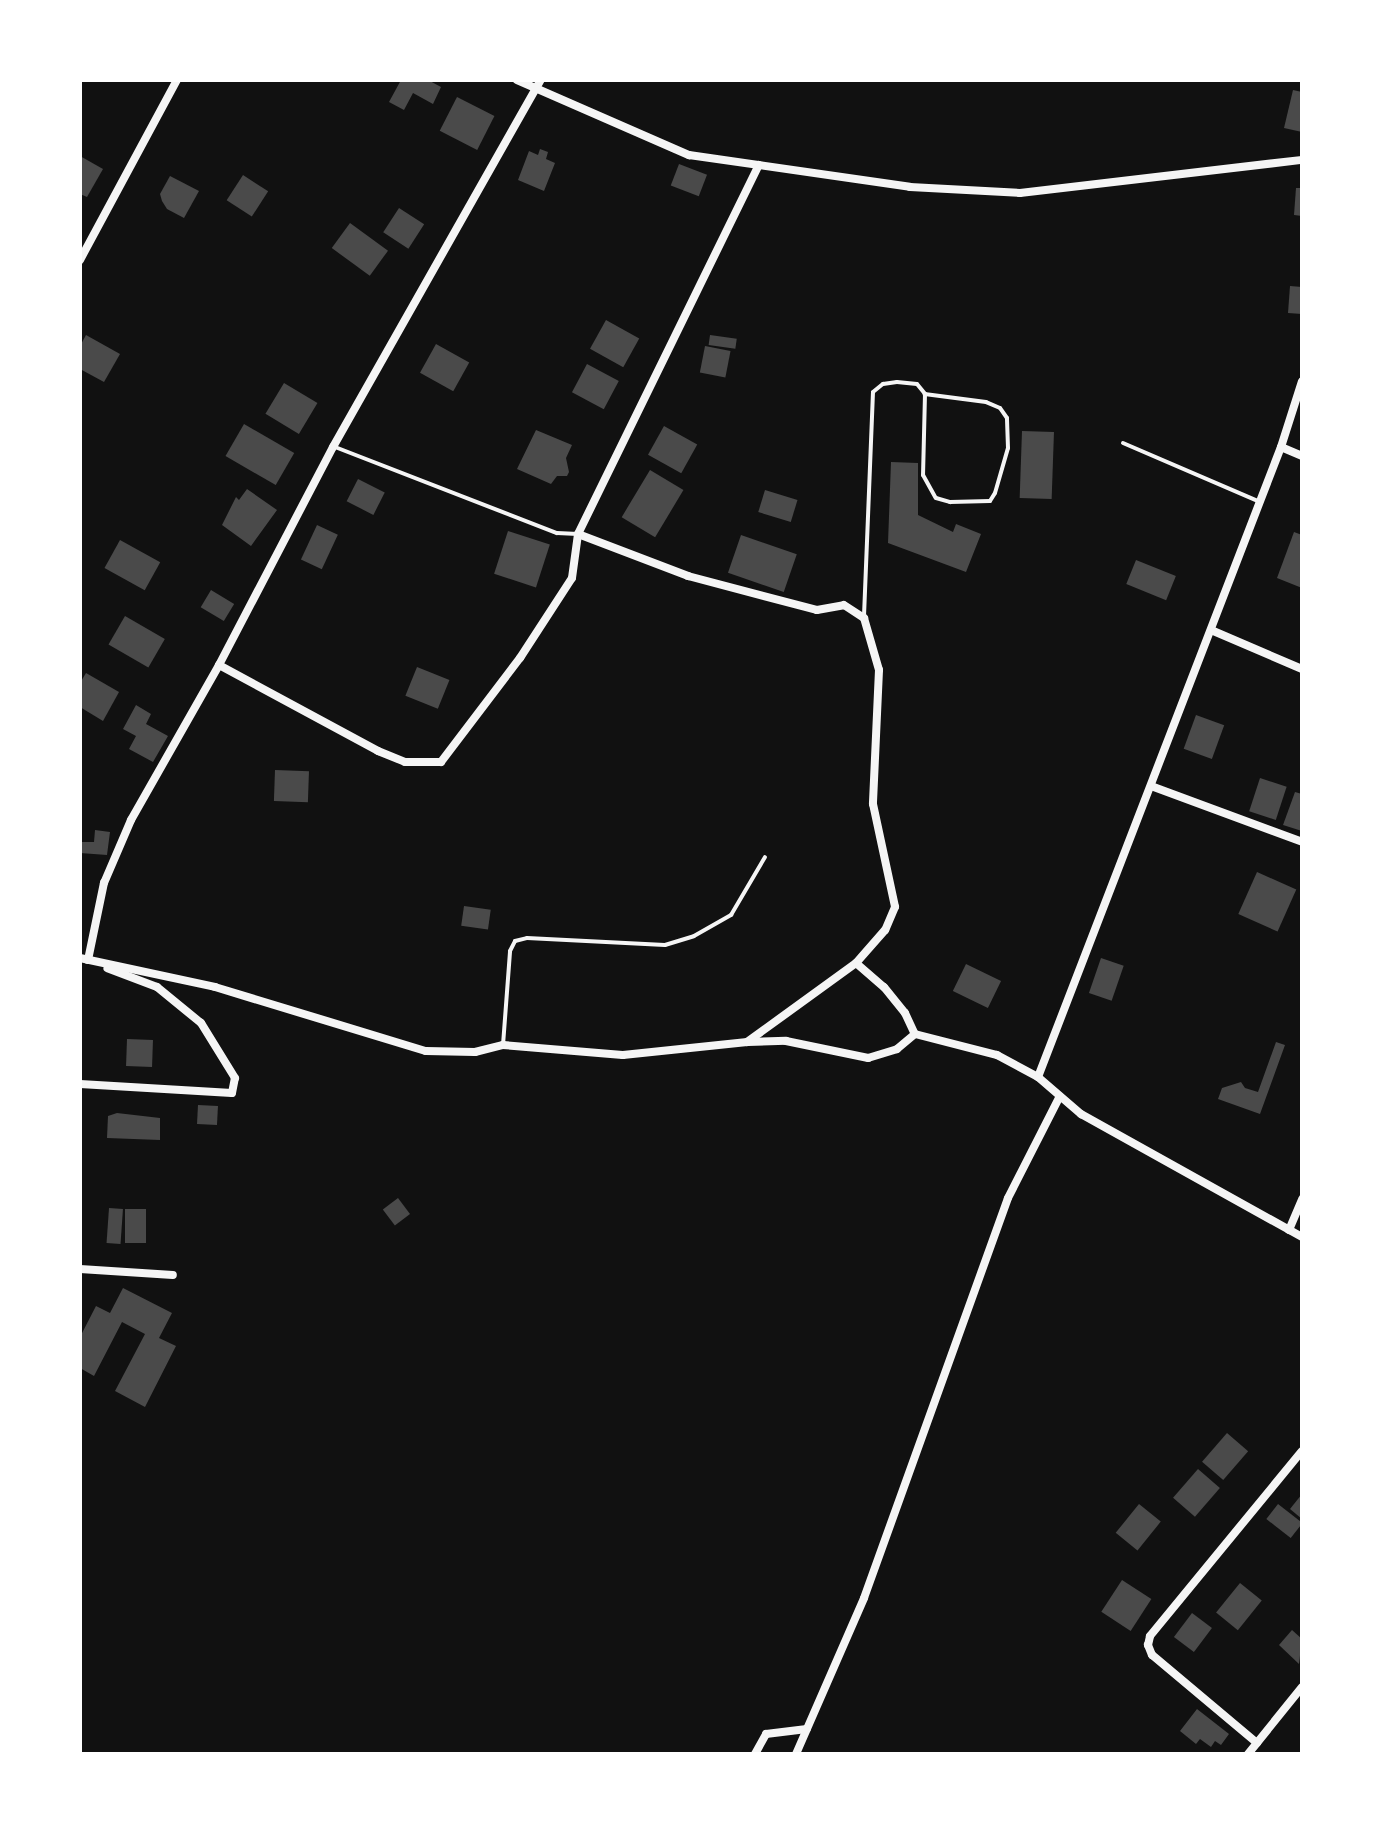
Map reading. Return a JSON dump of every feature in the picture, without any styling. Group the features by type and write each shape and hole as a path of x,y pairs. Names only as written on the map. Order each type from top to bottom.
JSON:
{"street":[{"path":"80,260 177,80"},
{"path":"517,80 689,155 910,187 1020,193 1302,160"},
{"path":"84,959 104,883 126,833 219,665 333,447 541,80"},
{"path":"219,665 378,751 405,762 441,762 520,658 572,578 578,534 759,165"},
{"path":"1038,1077 1281,447 1302,381"},
{"path":"1281,447 1302,456"},
{"path":"578,534 688,576 817,610 844,605 864,618 879,670 873,804 895,907 885,930 856,963 747,1042"},
{"path":"1211,630 1302,669"},
{"path":"1151,786 1302,842"},
{"path":"84,959 159,972 215,987 426,1051 475,1052 503,1045 623,1055 786,1041 868,1058 897,1049 915,1034"},
{"path":"80,1084 232,1093 235,1078 201,1023 175,999 157,987 84,959"},
{"path":"856,963 884,987 905,1013 915,1034"},
{"path":"915,1034 997,1055 1038,1077 1081,1114 1302,1237"},
{"path":"796,1754 864,1598 1008,1198 1060,1096"},
{"path":"1289,1230 1302,1199"},
{"path":"80,1269 173,1275"},
{"path":"1257,1743 1152,1655 1148,1645 1150,1636 1302,1451"},
{"path":"1248,1754 1302,1687"},
{"path":"755,1754 766,1734 807,1729"}],"lane":[{"path":"864,618 873,392 883,384 897,382 917,384 925,394 923,475 926,486 936,498 950,502 990,501 1008,448 1007,418 1000,408 986,402 925,394"},
{"path":"1123,443 1260,502"},
{"path":"333,447 557,533 578,534"},
{"path":"503,1045 510,951 515,941 527,938 665,945 694,936 731,915 765,857"}],"building":[{"path":"401,80 428,80 441,87 433,104 413,93 404,110 389,102"},
{"path":"1293,90 1302,92 1302,132 1284,128"},
{"path":"457,97 494,116 477,150 440,131"},
{"path":"540,149 548,152 546,159 555,163 544,191 518,180 529,151 538,155"},
{"path":"80,156 103,169 87,197 80,194"},
{"path":"679,164 707,175 699,196 671,185"},
{"path":"243,175 268,191 252,216 227,200"},
{"path":"170,176 199,191 184,218 167,209 162,201 160,194"},
{"path":"1296,188 1302,188 1302,216 1294,215"},
{"path":"399,208 424,224 408,249 383,232"},
{"path":"350,223 388,251 370,276 332,248"},
{"path":"1290,286 1302,287 1302,314 1288,313"},
{"path":"606,320 639,338 623,367 590,349"},
{"path":"86,335 120,354 104,382 80,369 80,346"},
{"path":"710,335 737,339 735,349 709,345"},
{"path":"436,344 469,362 453,391 420,373"},
{"path":"705,346 731,351 725,377 700,373"},
{"path":"587,364 619,381 604,409 572,392"},
{"path":"284,383 317,403 299,434 265,414"},
{"path":"244,424 294,453 276,485 226,456"},
{"path":"664,426 697,444 681,473 648,455"},
{"path":"536,430 572,445 566,458 567,476 557,476 551,484 517,469"},
{"path":"1022,431 1054,432 1052,499 1020,498"},
{"path":"891,462 918,463 918,515 953,532 956,524 981,534 966,572 888,543"},
{"path":"650,470 683,490 655,537 622,517"},
{"path":"358,479 385,493 373,515 347,501"},
{"path":"247,489 277,510 251,546 222,525 236,497 239,500"},
{"path":"765,490 798,500 791,522 758,512"},
{"path":"317,525 338,535 322,569 301,559"},
{"path":"508,531 550,545 536,587 494,574"},
{"path":"1294,532 1302,535 1302,588 1277,578"},
{"path":"741,535 797,554 784,592 728,573"},
{"path":"120,540 160,562 145,590 104,568"},
{"path":"1136,560 1176,576 1166,600 1126,584"},
{"path":"211,590 234,604 224,621 201,607"},
{"path":"125,616 165,639 148,668 108,645"},
{"path":"417,667 449,680 438,709 405,696"},
{"path":"86,673 119,692 103,721 80,707 80,683"},
{"path":"136,705 151,714 146,724 168,736 153,762 129,749 136,736 123,729"},
{"path":"1196,715 1224,725 1212,759 1184,749"},
{"path":"275,770 309,771 308,802 274,801"},
{"path":"1260,778 1287,787 1276,820 1249,811"},
{"path":"1295,792 1302,794 1302,831 1283,825"},
{"path":"95,830 110,832 107,855 80,853 80,842 94,842"},
{"path":"1257,872 1296,889 1278,932 1238,914"},
{"path":"464,906 491,910 488,930 461,926"},
{"path":"1101,958 1124,966 1112,1001 1089,993"},
{"path":"966,964 1001,981 988,1008 953,991"},
{"path":"127,1039 153,1040 152,1067 126,1066"},
{"path":"1276,1042 1285,1045 1260,1114 1218,1099 1222,1088 1241,1082 1245,1088 1258,1092"},
{"path":"198,1105 218,1106 217,1125 197,1124"},
{"path":"117,1113 160,1118 160,1140 107,1138 108,1116"},
{"path":"398,1198 410,1214 395,1225 383,1209"},
{"path":"109,1208 123,1209 121,1244 107,1243"},
{"path":"125,1209 146,1209 146,1243 125,1243"},
{"path":"123,1288 172,1313 159,1338 176,1346 145,1407 115,1391 145,1334 122,1322 94,1376 80,1368 80,1337 96,1306 110,1313"},
{"path":"1227,1433 1248,1451 1223,1480 1202,1462"},
{"path":"1198,1469 1220,1488 1195,1517 1173,1498"},
{"path":"1302,1494 1302,1519 1290,1509"},
{"path":"1139,1504 1161,1522 1137,1550 1116,1533"},
{"path":"1278,1504 1302,1523 1291,1538 1266,1519"},
{"path":"1122,1580 1151,1599 1131,1631 1101,1612"},
{"path":"1240,1583 1262,1601 1238,1630 1216,1613"},
{"path":"1192,1613 1212,1628 1194,1652 1174,1637"},
{"path":"1292,1630 1302,1639 1299,1664 1279,1645"},
{"path":"1197,1709 1229,1734 1221,1745 1215,1741 1211,1747 1200,1739 1196,1744 1180,1731"}]}
